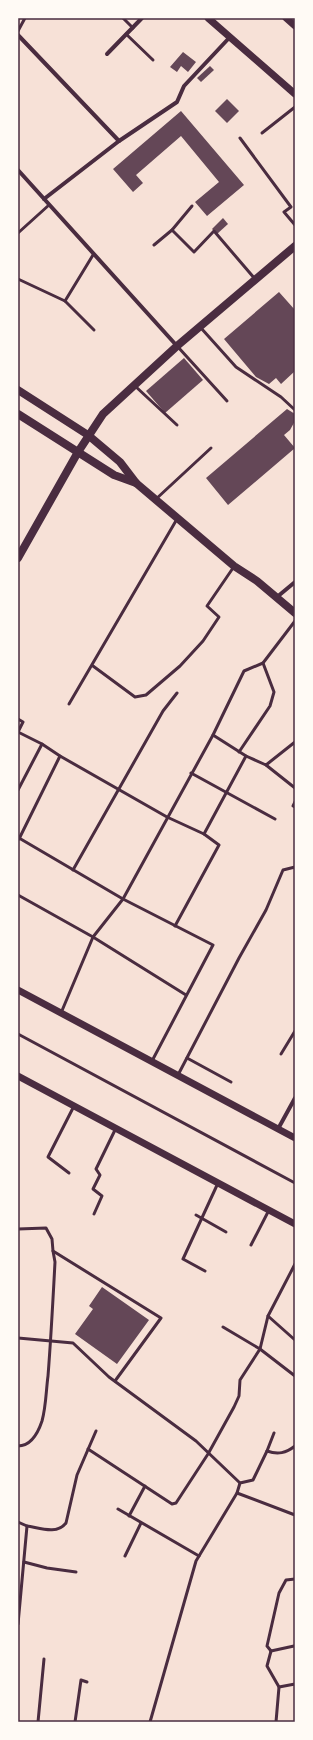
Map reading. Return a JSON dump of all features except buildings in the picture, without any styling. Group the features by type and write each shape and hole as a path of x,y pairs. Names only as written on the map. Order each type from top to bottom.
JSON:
{"main road":[{"path":"18,558 88,435 103,414 133,384 176,346 295,246"},
{"path":"18,390 88,435 120,462 136,483 234,566 257,581 295,613"},
{"path":"18,414 114,475 136,483"}],"street":[{"path":"107,54 142,18"},
{"path":"208,18 295,94"},
{"path":"286,18 295,26"},
{"path":"18,35 119,141"},
{"path":"44,200 119,141 177,102 184,86 230,37"},
{"path":"18,170 176,346"},
{"path":"276,598 295,582"},
{"path":"18,990 295,1138"},
{"path":"18,1076 295,1224"},
{"path":"278,1129 295,1098"}],"lane":[{"path":"18,31 25,18"},
{"path":"124,18 133,28"},
{"path":"126,34 153,60"},
{"path":"262,133 295,107"},
{"path":"240,138 291,206 284,212 295,225"},
{"path":"18,233 50,205"},
{"path":"154,244 172,230 192,206"},
{"path":"172,230 194,252 214,231 255,279"},
{"path":"65,301 93,255"},
{"path":"18,279 65,301 94,330"},
{"path":"199,326 236,368 281,397 295,410"},
{"path":"176,346 227,401"},
{"path":"133,384 177,425"},
{"path":"156,499 211,448"},
{"path":"69,704 93,666 178,517"},
{"path":"93,666 135,697 146,695 180,666 202,641 219,616 207,606 234,566"},
{"path":"61,1013 94,937 123,898 213,735 244,671 263,663 295,621"},
{"path":"239,752 270,706 274,692 263,663"},
{"path":"73,870 163,711 177,693"},
{"path":"18,719 23,722 18,733 42,744 60,756 167,817 204,834 219,845 175,926"},
{"path":"213,735 246,756 266,765 295,788"},
{"path":"266,765 295,742"},
{"path":"18,790 42,744"},
{"path":"60,756 18,839 123,898 213,945 151,1062"},
{"path":"204,834 246,756"},
{"path":"192,773 275,819"},
{"path":"295,802 295,807"},
{"path":"178,1075 238,958 266,910 283,870 295,867"},
{"path":"18,895 94,937 186,995"},
{"path":"281,1054 295,1031"},
{"path":"18,1034 295,1183"},
{"path":"187,1058 231,1082"},
{"path":"69,1173 48,1158 74,1106"},
{"path":"94,1214 102,1196 93,1189 100,1175 96,1169 116,1128"},
{"path":"205,1271 183,1259 218,1183"},
{"path":"252,1245 269,1210"},
{"path":"196,1215 226,1232"},
{"path":"18,1229 46,1228 52,1239 55,1262 51,1341 42,1422 31,1441 26,1445 18,1446"},
{"path":"53,1251 161,1318 115,1382"},
{"path":"88,1449 174,1504 208,1454 234,1407 239,1396 240,1380 260,1349 268,1316 295,1264"},
{"path":"268,1316 295,1340"},
{"path":"223,1327 260,1349 295,1376"},
{"path":"18,1338 72,1343 115,1382 196,1441 240,1483"},
{"path":"18,1522 27,1526 52,1530 62,1528 66,1523 78,1475 96,1431"},
{"path":"240,1483 253,1480 274,1433"},
{"path":"267,1451 275,1454 287,1452 295,1446"},
{"path":"150,1722 193,1571 199,1556 237,1493 240,1483"},
{"path":"129,1516 145,1486"},
{"path":"237,1493 295,1515"},
{"path":"118,1509 199,1556"},
{"path":"125,1556 141,1523"},
{"path":"18,1624 27,1526"},
{"path":"24,1562 46,1568 76,1572"},
{"path":"271,1651 267,1646 279,1593 286,1580 295,1579"},
{"path":"271,1651 294,1646"},
{"path":"271,1651 267,1666 279,1687 276,1722"},
{"path":"38,1722 44,1659"},
{"path":"74,1722 81,1680 88,1682"},
{"path":"279,1687 295,1684"}]}
